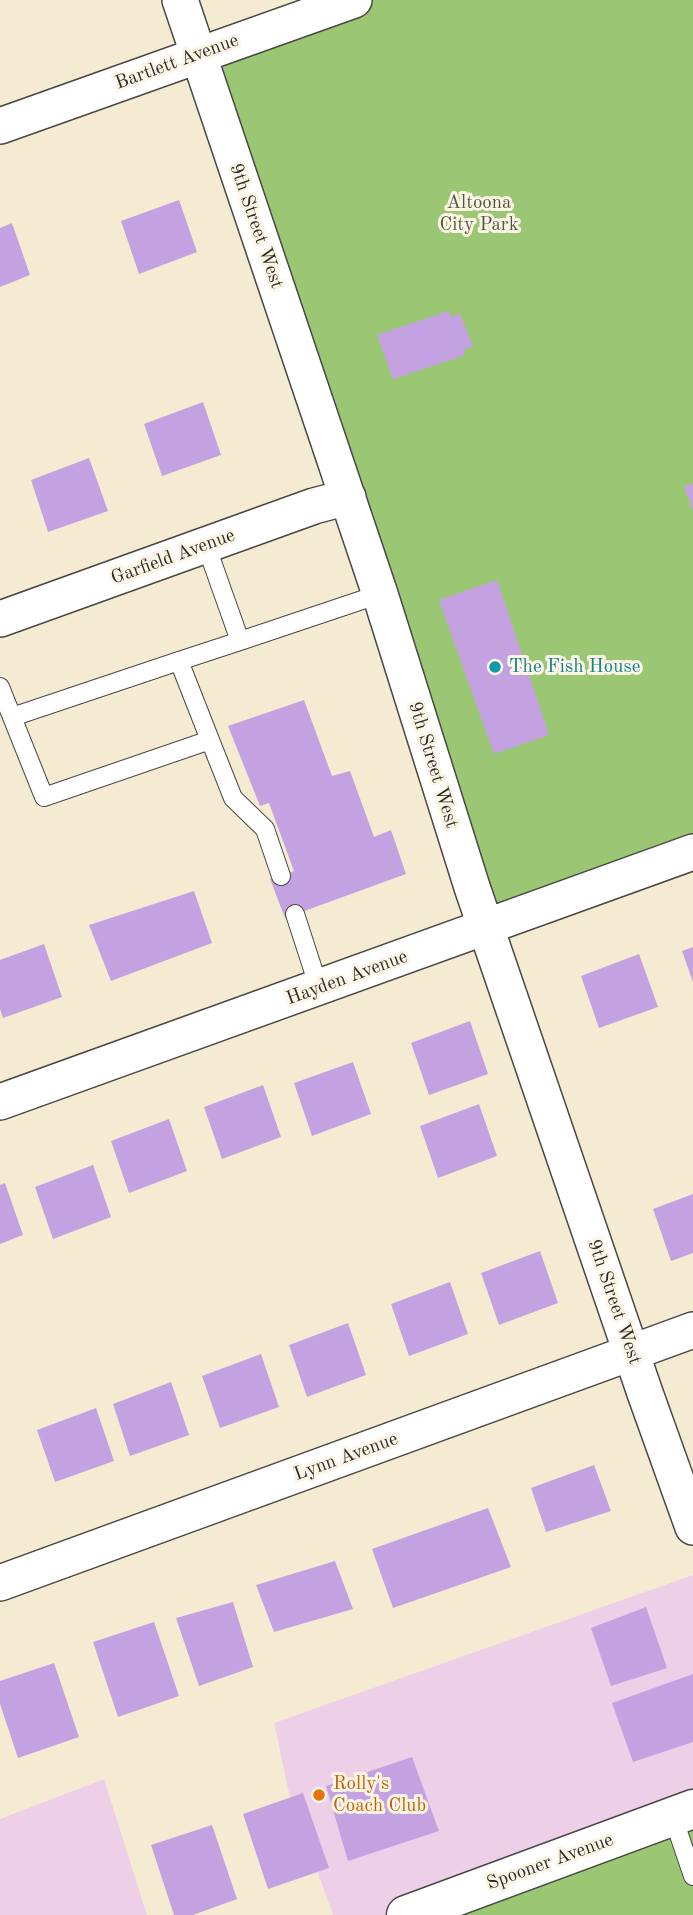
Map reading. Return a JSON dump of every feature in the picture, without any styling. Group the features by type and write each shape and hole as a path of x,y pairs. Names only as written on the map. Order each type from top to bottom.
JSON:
{"street":[{"name":"9th Street West","path":"180,0 380,594 486,929 693,1527"},
{"name":"Bartlett Avenue","path":"0,126 354,0"},
{"name":"Garfield Avenue","path":"0,619 314,506 348,497"},
{"name":"Hayden Avenue","path":"0,1102 486,929 693,852"},
{"name":"Lynn Avenue","path":"0,1583 693,1330"},
{"name":"Spooner Avenue","path":"406,1915 683,1813"}],"lane":[{"path":"206,545 240,641"},
{"path":"12,717 380,594"},
{"path":"179,660 233,798 265,829 281,876"},
{"path":"0,687 44,797 210,740"},
{"path":"295,914 319,988"},
{"path":"683,1813 693,1875"}],"shaded area":[{"path":"693,1575 693,1809 406,1915 333,1915 289,1793 274,1723"},
{"path":"104,1779 147,1915 0,1915 0,1819"}],"green space":[{"name":"Altoona City Park","path":"354,0 693,0 693,852 486,929 199,54"},
{"path":"693,1810 693,1915 404,1915"}],"building":[{"path":"179,200 197,252 139,274 121,221"},
{"path":"12,223 30,275 0,287 0,228"},
{"path":"449,311 451,317 460,314 473,347 463,350 465,355 393,379 377,335"},
{"path":"203,402 221,455 162,476 144,424"},
{"path":"89,458 108,511 48,532 31,480"},
{"path":"693,483 693,511 684,487"},
{"name":"The Fish House","path":"497,580 549,735 494,754 439,600"},
{"path":"304,700 332,776 350,771 374,837 391,830 406,874 285,918 270,879 294,871 269,803 260,806 228,726"},
{"path":"194,891 212,943 111,981 89,925"},
{"path":"44,944 62,997 3,1018 0,1009 0,960"},
{"path":"693,947 693,982 682,951"},
{"path":"639,954 658,1007 599,1028 581,976"},
{"path":"470,1021 488,1074 429,1095 411,1043"},
{"path":"353,1062 371,1114 312,1136 294,1083"},
{"path":"263,1085 281,1137 222,1159 204,1107"},
{"path":"479,1104 497,1156 438,1178 420,1126"},
{"path":"169,1119 187,1171 129,1193 111,1141"},
{"path":"93,1165 111,1217 53,1239 35,1187"},
{"path":"5,1183 23,1235 0,1244 0,1185"},
{"path":"693,1194 693,1253 671,1261 653,1209"},
{"path":"540,1251 558,1303 499,1325 481,1273"},
{"path":"450,1282 468,1334 409,1356 391,1304"},
{"path":"348,1323 366,1375 307,1397 289,1345"},
{"path":"261,1354 279,1407 220,1428 202,1376"},
{"path":"171,1382 189,1435 130,1456 113,1404"},
{"path":"96,1408 114,1461 55,1482 37,1430"},
{"path":"594,1465 611,1511 546,1532 531,1488"},
{"path":"488,1508 511,1567 393,1608 372,1549"},
{"path":"335,1561 353,1609 274,1632 256,1585"},
{"path":"233,1602 253,1667 199,1686 176,1618"},
{"path":"646,1607 667,1668 611,1686 591,1628"},
{"path":"154,1622 179,1696 118,1717 93,1642"},
{"path":"54,1663 79,1737 18,1758 0,1704 0,1681"},
{"path":"693,1674 693,1742 633,1762 612,1703"},
{"path":"412,1757 439,1831 348,1861 326,1786"},
{"path":"303,1793 329,1868 268,1889 243,1814"},
{"path":"212,1825 237,1899 193,1915 174,1915 151,1845"}],"place":[{"name":"The Fish House","path":"495,667"},
{"name":"Rolly's Coach Club","path":"319,1795"}]}
